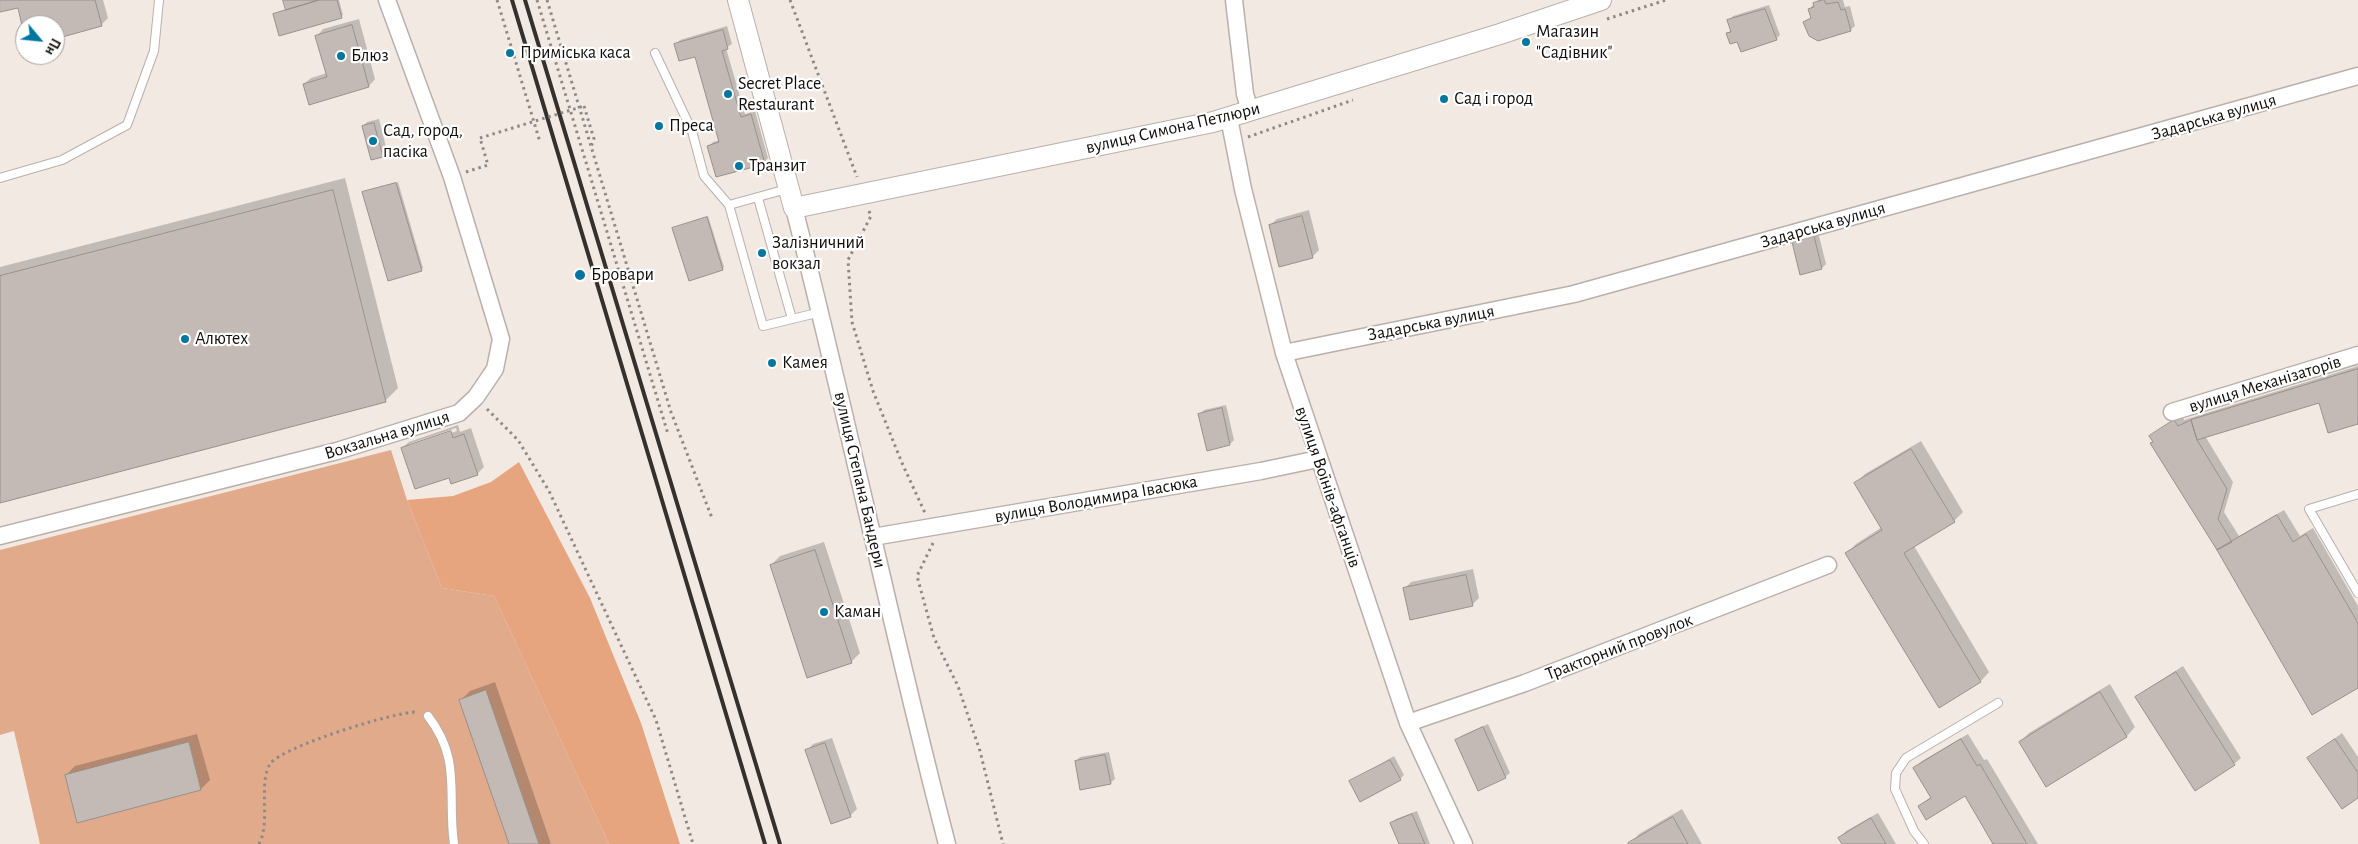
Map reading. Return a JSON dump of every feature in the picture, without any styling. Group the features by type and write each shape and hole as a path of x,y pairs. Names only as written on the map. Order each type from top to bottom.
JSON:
{"street":[{"name":"Вокзальна вулиця","path":"0,536 337,451 459,413 476,397 495,369 501,339 452,177 387,0"},
{"name":"вулиця Степана Бандери","path":"738,0 821,312 947,844"},
{"path":"1234,0 1245,94 1250,111"},
{"name":"вулиця Симона Петлюри","path":"794,208 1229,118 1601,0"},
{"name":"Задарська вулиця","path":"1284,352 1574,294 2358,76"},
{"name":"вулиця Воїнів-афганців","path":"1229,118 1243,189 1284,352 1318,459 1408,723 1464,844"},
{"name":"вулиця Механізаторів","path":"2172,412 2358,356"},
{"name":"вулиця Володимира Івасюка","path":"873,537 1251,473 1318,459"},
{"name":"Тракторний провулок","path":"1408,723 1525,683 1828,565"}],"lane":[{"path":"0,178 62,160 127,125 154,51 159,0"},
{"path":"655,52 692,131 704,176 729,205 763,326 821,312"},
{"path":"729,205 789,188"},
{"path":"758,198 792,319"},
{"path":"2358,494 2310,509 2358,593"},
{"path":"1924,844 1914,831 1895,789 1896,772 1906,758 1998,703"},
{"path":"428,716 445,742 451,768 454,844"}],"path":[{"path":"497,0 534,121"},
{"path":"537,0 668,434"},
{"path":"548,0 590,148 670,412 712,518"},
{"path":"790,0 858,180"},
{"path":"517,65 540,142"},
{"path":"488,165 480,138 584,106 594,139 590,148"},
{"path":"868,207 871,216 848,260 852,322 873,391 902,463 929,521"},
{"path":"476,397 518,440 549,491 656,720 693,844"},
{"path":"936,537 916,576 934,638 958,686 980,751 1003,844"},
{"path":"259,844 264,824 268,773 270,765 276,759 321,738 390,716 407,712 428,716"}],"shaded area":[{"path":"391,450 407,500 442,588 494,596 609,844 40,844 14,731 0,735 0,550"},
{"path":"519,462 590,598 641,723 680,844 609,844 494,596 442,588 407,500 453,496 491,482"}],"building":[{"path":"0,0 95,0 102,26 65,36 65,15 20,15 18,8 0,12"},
{"path":"283,0 319,0 286,10"},
{"path":"319,0 337,0 342,18 279,36 273,14"},
{"path":"1824,0 1826,4 1838,2 1841,10 1845,9 1851,31 1818,41 1809,36 1803,22 1811,18 1808,9 1814,7 1813,3"},
{"path":"1765,9 1777,40 1741,52 1737,42 1730,44 1726,33 1731,32 1727,20"},
{"name":"Блюз","path":"352,25 369,87 309,105 303,84 327,77 315,36"},
{"path":"723,30 728,49 722,51 741,117 751,114 765,164 716,177 707,146 719,142 695,57 679,61 674,44"},
{"name":"Сад, город, пасіка","path":"374,123 383,157 371,160 362,126"},
{"path":"396,183 422,271 388,281 362,192"},
{"name":"Алютех","path":"333,190 386,402 0,503 0,276"},
{"path":"1302,216 1313,258 1279,267 1269,225"},
{"path":"707,217 723,270 689,281 672,228"},
{"path":"1814,236 1822,269 1800,275 1792,242"},
{"path":"2358,369 2358,424 2328,433 2319,403 2197,440 2191,420"},
{"path":"1222,408 1230,445 1207,451 1198,414"},
{"path":"2174,420 2178,426 2191,420 2197,440 2227,489 2218,519 2232,542 2217,550 2150,443 2153,442 2149,436"},
{"path":"451,431 453,438 464,434 478,475 451,484 449,478 415,489 401,448"},
{"path":"1911,449 1955,522 1904,553 1981,682 1939,708 1845,553 1882,530 1854,483"},
{"path":"2277,515 2293,542 2306,534 2358,623 2358,688 2312,715 2217,550"},
{"path":"815,550 852,663 807,678 770,565"},
{"path":"1466,575 1473,606 1410,620 1403,588"},
{"path":"2176,672 2235,765 2195,791 2135,697"},
{"path":"486,690 539,844 509,844 459,700"},
{"path":"2100,692 2127,737 2046,787 2019,742"},
{"path":"1483,727 1506,778 1478,791 1455,740"},
{"path":"1961,739 1977,766 1980,764 2027,844 1993,844 1965,796 1926,820 1918,806 1931,798 1913,768"},
{"path":"2335,739 2358,773 2358,798 2342,809 2307,758"},
{"path":"189,742 201,790 77,823 65,775"},
{"path":"825,743 851,817 831,824 805,750"},
{"path":"1105,755 1111,784 1080,790 1075,761"},
{"path":"1390,760 1401,780 1360,802 1349,781"},
{"path":"1412,814 1425,844 1399,844 1390,823"},
{"path":"1673,817 1688,844 1628,843"},
{"path":"1871,818 1886,844 1842,844 1838,838"}],"railway":[{"path":"512,0 765,844"},
{"path":"525,0 780,844"}],"place":[{"name":"Магазин \"Садівник\"","path":"1526,42"},
{"name":"Приміська каса","path":"510,53"},
{"name":"Блюз","path":"341,56"},
{"name":"Secret Place Restaurant","path":"728,94"},
{"name":"Сад і город","path":"1444,99"},
{"name":"Преса","path":"659,126"},
{"name":"Сад, город, пасіка","path":"373,141"},
{"name":"Транзит","path":"739,166"},
{"name":"Залізничний вокзал","path":"762,253"},
{"name":"Бровари","path":"580,275"},
{"name":"Алютех","path":"185,339"},
{"name":"Камея","path":"772,363"},
{"name":"Каман","path":"824,612"}]}
